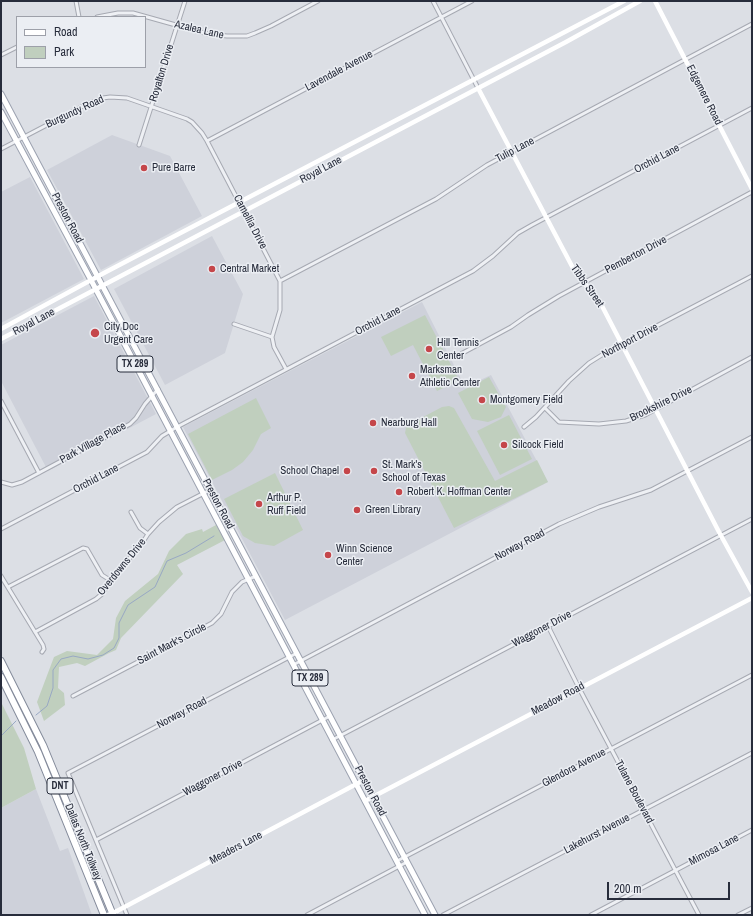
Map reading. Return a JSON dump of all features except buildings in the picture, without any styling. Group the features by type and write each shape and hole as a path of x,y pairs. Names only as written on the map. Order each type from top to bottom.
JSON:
{"highway":[{"name":"Dallas North Tollway","path":"1,660 43,745 115,913"},
{"name":"Dallas North Tollway","path":"1,677 46,772 104,915"}],"main road":[{"name":"Preston Road","path":"1,94 435,915"},
{"name":"Preston Road","path":"1,112 96,289 425,915"},
{"path":"36,178 44,175"},
{"path":"53,210 60,205"},
{"path":"130,354 137,350"},
{"path":"133,360 141,357"}],"street":[{"path":"76,1 79,16"},
{"name":"Royalton Drive","path":"139,145 152,107 176,25 185,1"},
{"name":"Azalea Lane","path":"146,16 219,36 247,36 271,26 318,1"},
{"name":"Tibbs Street","path":"433,1 574,270 601,304 752,592"},
{"name":"Lavendale Avenue","path":"207,141 472,1"},
{"name":"Royal Lane","path":"1,329 91,280 624,1"},
{"name":"Royal Lane","path":"1,339 566,42 640,1"},
{"name":"Edgemere Road","path":"655,1 752,188"},
{"name":"Azalea Lane","path":"102,16 118,13 133,13 146,16"},
{"name":"Tulip Lane","path":"280,281 436,199 477,170 752,24"},
{"path":"561,34 566,42"},
{"path":"1,55 16,48"},
{"name":"Burgundy Road","path":"1,149 102,98 117,96 152,107"},
{"name":"Camellia Drive","path":"152,107 187,119 197,127 207,141 240,203 280,281 280,310 272,337"},
{"name":"Orchid Lane","path":"1,529 147,452 162,436 177,427 472,272 493,256 518,233 752,108"},
{"path":"352,144 356,152"},
{"name":"Pemberton Drive","path":"459,355 495,336 584,282 752,192"},
{"name":"Northport Drive","path":"524,427 545,408 569,381 589,363 622,344 752,276"},
{"path":"36,310 41,318"},
{"path":"18,320 22,328"},
{"path":"234,324 272,337 275,351 286,369"},
{"name":"Brookshire Drive","path":"545,408 559,422 598,424 626,422 655,409 752,357"},
{"name":"Park Village Place","path":"1,483 15,485 134,421 158,389"},
{"path":"1,401 39,473"},
{"name":"Norway Road","path":"293,664 559,524 599,507 651,490 752,437"},
{"name":"Overdowns Drive","path":"203,493 209,487"},
{"name":"Overdowns Drive","path":"35,632 96,599 102,594 110,580 133,555 148,534 159,522 172,510 203,493 209,487"},
{"path":"131,512 140,528 148,534"},
{"name":"Waggoner Drive","path":"332,740 752,519"},
{"path":"8,587 83,548 86,549 102,574 110,580"},
{"path":"1,576 43,645 44,649 42,652"},
{"name":"Saint Mark's Circle","path":"73,696 212,623 221,614 232,592 242,582 256,576"},
{"name":"Meadow Road","path":"365,801 752,598"},
{"name":"Tulane Boulevard","path":"548,626 579,688 699,915"},
{"name":"Norway Road","path":"96,840 68,773 297,653"},
{"name":"Glendora Avenue","path":"307,915 406,859 752,675"},
{"name":"Waggoner Drive","path":"96,840 330,716"},
{"name":"Lakehurst Avenue","path":"443,915 752,753"},
{"name":"Meaders Lane","path":"108,915 115,913 123,907 364,780"},
{"name":"Mimosa Lane","path":"591,915 752,830"},
{"path":"96,840 126,915"},
{"path":"738,915 752,908"}],"shaded area":[{"path":"112,135 170,156 202,216 101,270 47,170"},
{"path":"30,177 84,279 1,323 1,192"},
{"path":"212,236 243,294 225,353 165,385 114,289"},
{"path":"94,296 156,414 48,471 1,381 1,345"},
{"name":"St. Mark's School of Texas","path":"422,302 465,387 491,375 548,482 285,620 183,427"},
{"path":"36,789 60,851 68,848 92,915 1,915 1,808"}],"green space":[{"name":"Hill Tennis Center","path":"425,315 459,380 437,391 413,345 391,356 381,337"},
{"name":"Montgomery Field","path":"489,377 506,407 501,417 488,422 472,419 458,393"},
{"path":"256,398 271,428 261,434 253,450 243,462 232,470 212,480 188,434"},
{"path":"449,406 454,408 495,481 537,460 548,482 454,528 405,433 408,425 442,407"},
{"name":"Silcock Field","path":"509,415 532,459 500,475 477,431"},
{"name":"Arthur P. Ruff Field","path":"275,473 303,530 274,546 255,543 243,536 224,499"},
{"path":"216,525 225,540 177,565 183,574 121,638 116,650 85,666 77,663 59,667 58,688 64,693 65,705 44,721 37,702 54,657 67,651 97,655 113,639 116,618 125,601 158,574 169,551 186,534 202,529 203,532"},
{"path":"1,702 24,748 36,789 1,808"}],"waterway":[{"path":"36,715 47,706 53,688 53,670 61,659 73,656 88,659 103,655 114,648 119,638 119,623 128,605 155,587 167,561 186,553 214,536"},
{"path":"1,736 16,721"}],"place":[{"name":"Pure Barre","path":"144,168"},
{"name":"Central Market","path":"212,269"},
{"name":"City Doc Urgent Care","path":"95,333"},
{"name":"Hill Tennis Center","path":"429,349"},
{"name":"Marksman Athletic Center","path":"412,376"},
{"name":"Montgomery Field","path":"482,400"},
{"name":"Nearburg Hall","path":"373,423"},
{"name":"Silcock Field","path":"504,445"},
{"name":"School Chapel","path":"347,471"},
{"name":"St. Mark's School of Texas","path":"374,471"},
{"name":"Robert K. Hoffman Center","path":"399,492"},
{"name":"Arthur P. Ruff Field","path":"259,504"},
{"name":"Green Library","path":"357,510"},
{"name":"Winn Science Center","path":"328,555"}]}
